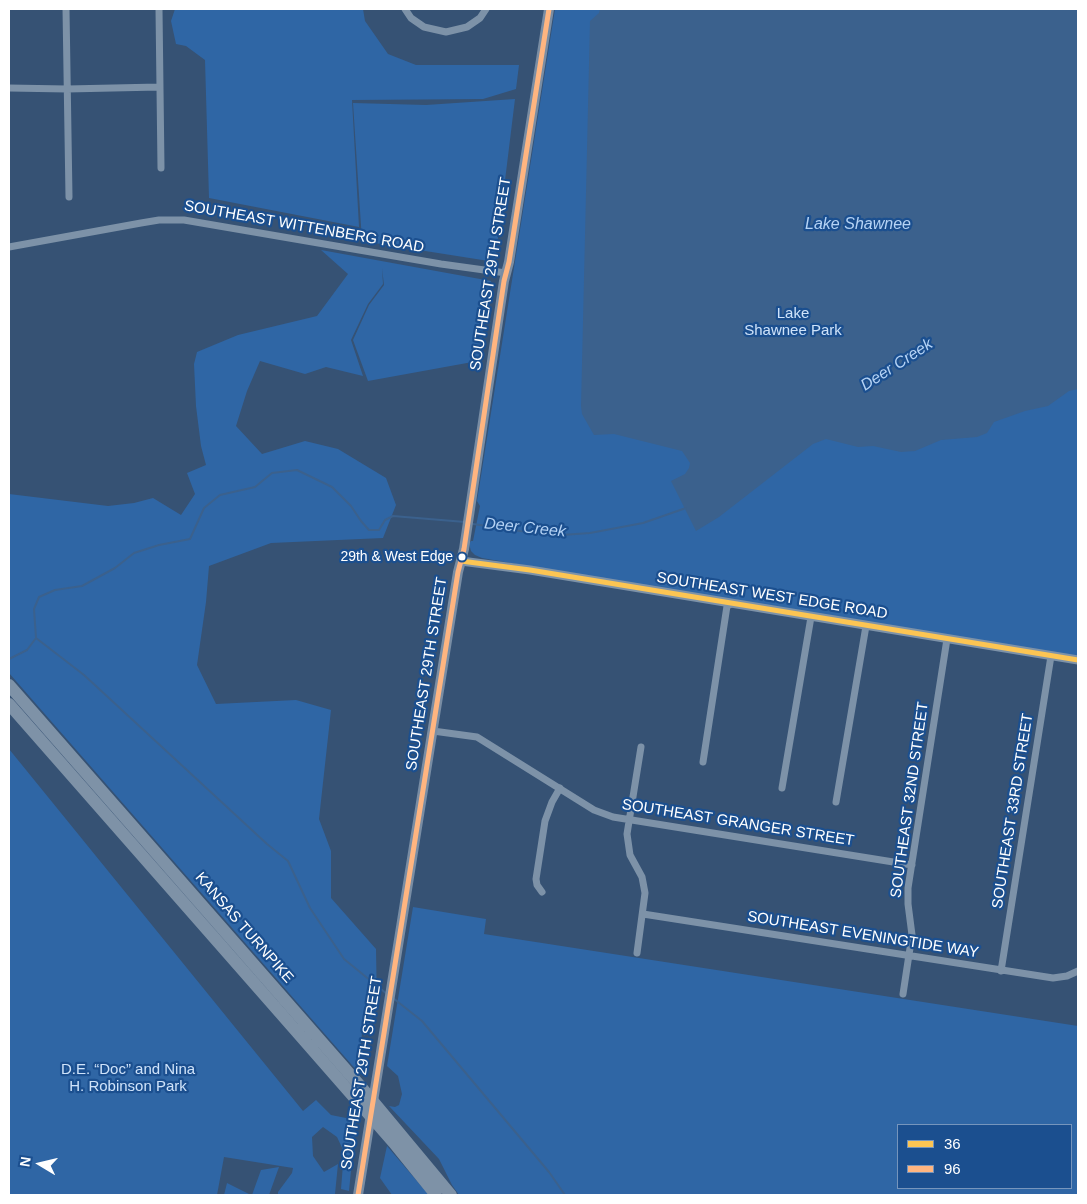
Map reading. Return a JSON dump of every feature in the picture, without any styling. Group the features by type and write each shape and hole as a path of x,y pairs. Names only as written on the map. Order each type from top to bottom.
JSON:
{"highway":[{"name":"KANSAS TURNPIKE","path":"9,685 356,1081 451,1195"},
{"name":"KANSAS TURNPIKE","path":"9,704 394,1143 436,1195"}],"main road":[{"name":"SOUTHEAST 29TH STREET","path":"358,1195 549,9"}],"street":[{"path":"66,9 69,197"},
{"path":"158,9 161,168"},
{"path":"405,9 411,18 424,27 446,32 467,27 480,18 486,9"},
{"path":"9,88 159,87"},
{"name":"SOUTHEAST WITTENBERG ROAD","path":"9,247 159,220 184,220 441,264 506,273"},
{"name":"SOUTHEAST WEST EDGE ROAD","path":"461,562 530,570 1078,660"},
{"path":"703,762 727,606 733,603"},
{"path":"782,788 811,617"},
{"path":"836,802 866,626"},
{"name":"SOUTHEAST 32ND STREET","path":"903,994 912,929 908,894 948,639"},
{"name":"SOUTHEAST 33RD STREET","path":"1001,971 1051,656"},
{"name":"SOUTHEAST GRANGER STREET","path":"433,730 477,737 594,810 613,817 912,865"},
{"path":"637,953 645,898 644,885 632,860 627,834 641,747"},
{"path":"542,892 537,885 536,879 545,821 560,788"},
{"name":"SOUTHEAST EVENINGTIDE WAY","path":"643,914 1001,971 1057,978 1078,971"}],"green space":[{"path":"175,9 363,9 365,21 388,54 416,65 519,65 516,89 483,99 352,100 359,227 209,198 205,60 186,46 176,44 171,21"},
{"name":"Lake Shawnee","path":"555,9 1078,9 1078,657 573,574 482,558 471,551 469,544 473,541 480,506 477,501"},
{"path":"515,99 495,262 362,241 353,103 426,105"},
{"path":"321,250 491,281 478,361 368,381 353,340 369,305 384,285 382,268 383,284 368,304 351,340 363,376 326,367 305,374 260,361 247,391 236,426 262,454 305,441 338,449 386,478 396,505 383,538 271,543 209,566 197,665 216,704 296,700 331,710 319,819 331,851 331,898 376,949 377,1006 365,1036 362,1033 358,1072 9,673 9,494 108,506 134,503 153,498 181,515 195,494 187,473 206,465 201,446 196,406 194,364 197,352 238,335 317,316 348,274"},
{"name":"D.E. “Doc” and Nina H. Robinson Park","path":"9,749 303,1111 316,1100 331,1115 356,1120 349,1191 341,1189 344,1152 337,1137 323,1127 312,1137 313,1156 324,1172 338,1164 336,1195 278,1195 278,1192 292,1173 293,1168 224,1157 217,1195 9,1195"},
{"path":"413,907 486,919 484,934 1078,1026 1078,1195 459,1195 439,1159 389,1106 395,1107 399,1105 402,1094 398,1076 387,1066"},
{"path":"387,1146 429,1195 392,1195 380,1178"},
{"path":"279,1167 269,1195 252,1195 261,1170"},
{"path":"227,1183 251,1195 224,1195"}],"water":[{"name":"Lake Shawnee","path":"600,9 1078,9 1078,389 1069,391 1048,406 1025,411 994,422 987,433 977,437 941,440 915,451 901,452 873,446 858,447 826,439 813,444 719,517 696,531 671,481 685,474 689,468 690,463 682,451 614,434 594,435 582,414 590,21 599,13"}],"waterway":[{"name":"Deer Creek","path":"9,659 27,650 36,638 34,609 39,597 55,590 82,586 115,568 134,553 159,545 190,539 204,508 220,495 255,487 272,473 297,470 332,487 351,506 369,530 379,530 385,520 393,516 465,522"},
{"name":"Deer Creek","path":"473,524 562,535 590,533 643,523 686,508"},
{"path":"36,638 84,675 267,844 288,861 310,908 344,959 387,994"},
{"path":"393,998 422,1021 549,1172 565,1195"}],"transit line":[{"name":"96","path":"358,1195 458,572 464,549 504,281 509,262 549,9"},
{"name":"36","path":"461,561 530,570 1078,660"}],"place":[{"name":"29th & West Edge","path":"462,557"}],"park label":[{"name":"Lake Shawnee Park","path":"793,322"}]}
